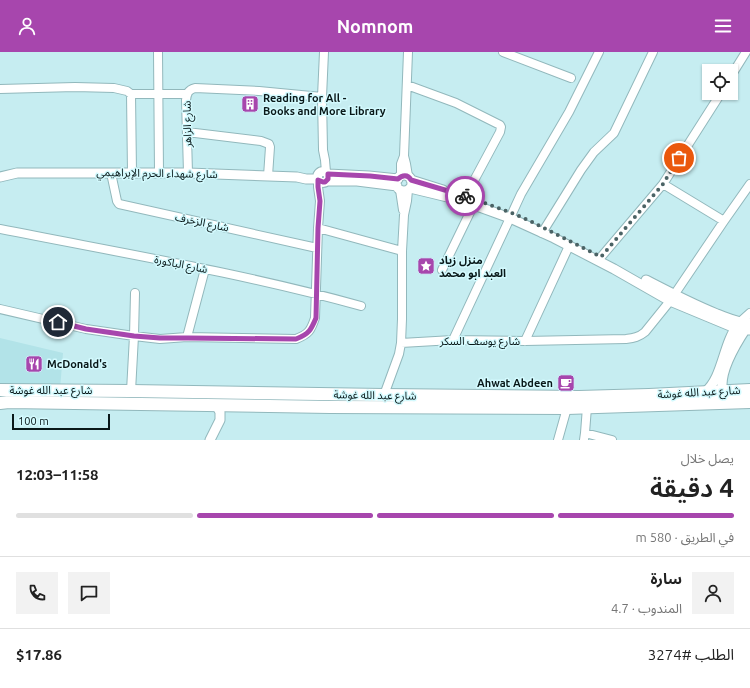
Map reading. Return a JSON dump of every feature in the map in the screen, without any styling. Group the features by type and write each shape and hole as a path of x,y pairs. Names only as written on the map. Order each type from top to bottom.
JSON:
{"main road":[{"name":"شارع عبد الله غوشة","path":"0,390 579,397 750,390"},
{"name":"شارع عبد الله غوشة","path":"3,402 567,408 750,402"}],"street":[{"path":"158,52 158,172"},
{"path":"0,309 86,329 134,336 160,338 296,339 305,336 310,331 316,318 317,248 320,201 318,187 323,177 325,160 323,150 322,97 324,52"},
{"path":"384,395 399,354 401,343 402,251 406,164 404,156 408,52"},
{"path":"503,52 570,78"},
{"path":"452,340 520,194 569,112 599,52"},
{"path":"543,230 594,152 614,133 652,52"},
{"path":"738,65 746,52"},
{"path":"407,84 456,103 500,125 501,127 500,132 464,199"},
{"path":"0,89 75,87 114,88 127,90 131,94 187,94"},
{"name":"شارع الزاهر","path":"188,173 187,94 191,89 259,91 322,97"},
{"path":"131,94 132,173"},
{"path":"601,257 663,184 717,100"},
{"path":"187,132 261,141 269,144 268,176"},
{"name":"شارع شهداء الحرم الإبراهيمي","path":"0,170 17,173 158,172 297,177 306,179 323,177 357,181 404,183 474,202 511,216 601,257 672,298"},
{"name":"شارع شهداء الحرم الإبراهيمي","path":"0,176 17,173"},
{"name":"شارع الزخرف","path":"111,173 117,202 119,204 317,248"},
{"path":"663,184 724,221"},
{"name":"شارع يوسف السكر","path":"401,343 452,340 525,341 634,338 640,336 645,332 672,298 750,184"},
{"path":"442,270 474,202"},
{"path":"318,228 402,251"},
{"name":"شارع الباكورة","path":"0,229 205,269 317,294 361,306"},
{"name":"شارع شهداء الحرم الإبراهيمي","path":"543,230 569,246 672,298 710,311 746,326"},
{"path":"525,341 569,246"},
{"path":"188,338 205,269"},
{"path":"131,391 135,293"},
{"path":"729,391 722,387 723,377 735,347 746,326 750,313"},
{"path":"705,392 711,388 715,380 731,338 746,326"},
{"path":"210,440 220,420 220,412 216,405"},
{"path":"587,407 584,437 612,440"},
{"path":"558,440 567,408"}],"shaded area":[{"path":"0,338 63,353 60,389 0,387"}],"way so far":[{"path":"465,196 530,221 601,257 663,184 679,158"}],"place":[{"name":"Reading for All - Books and More Library","path":"250,104"},
{"name":"منزل زياد العبد ابو محمد","path":"426,266"},
{"name":"McDonald's","path":"34,364"},
{"name":"Ahwat Abdeen","path":"566,383"}],"route":[{"path":"58,322 86,329 160,338 296,339 305,336 310,331 316,318 320,201 318,180 320,182 327,181 329,176 328,174 398,179 400,176 404,175 408,176 411,180 465,196"}]}
